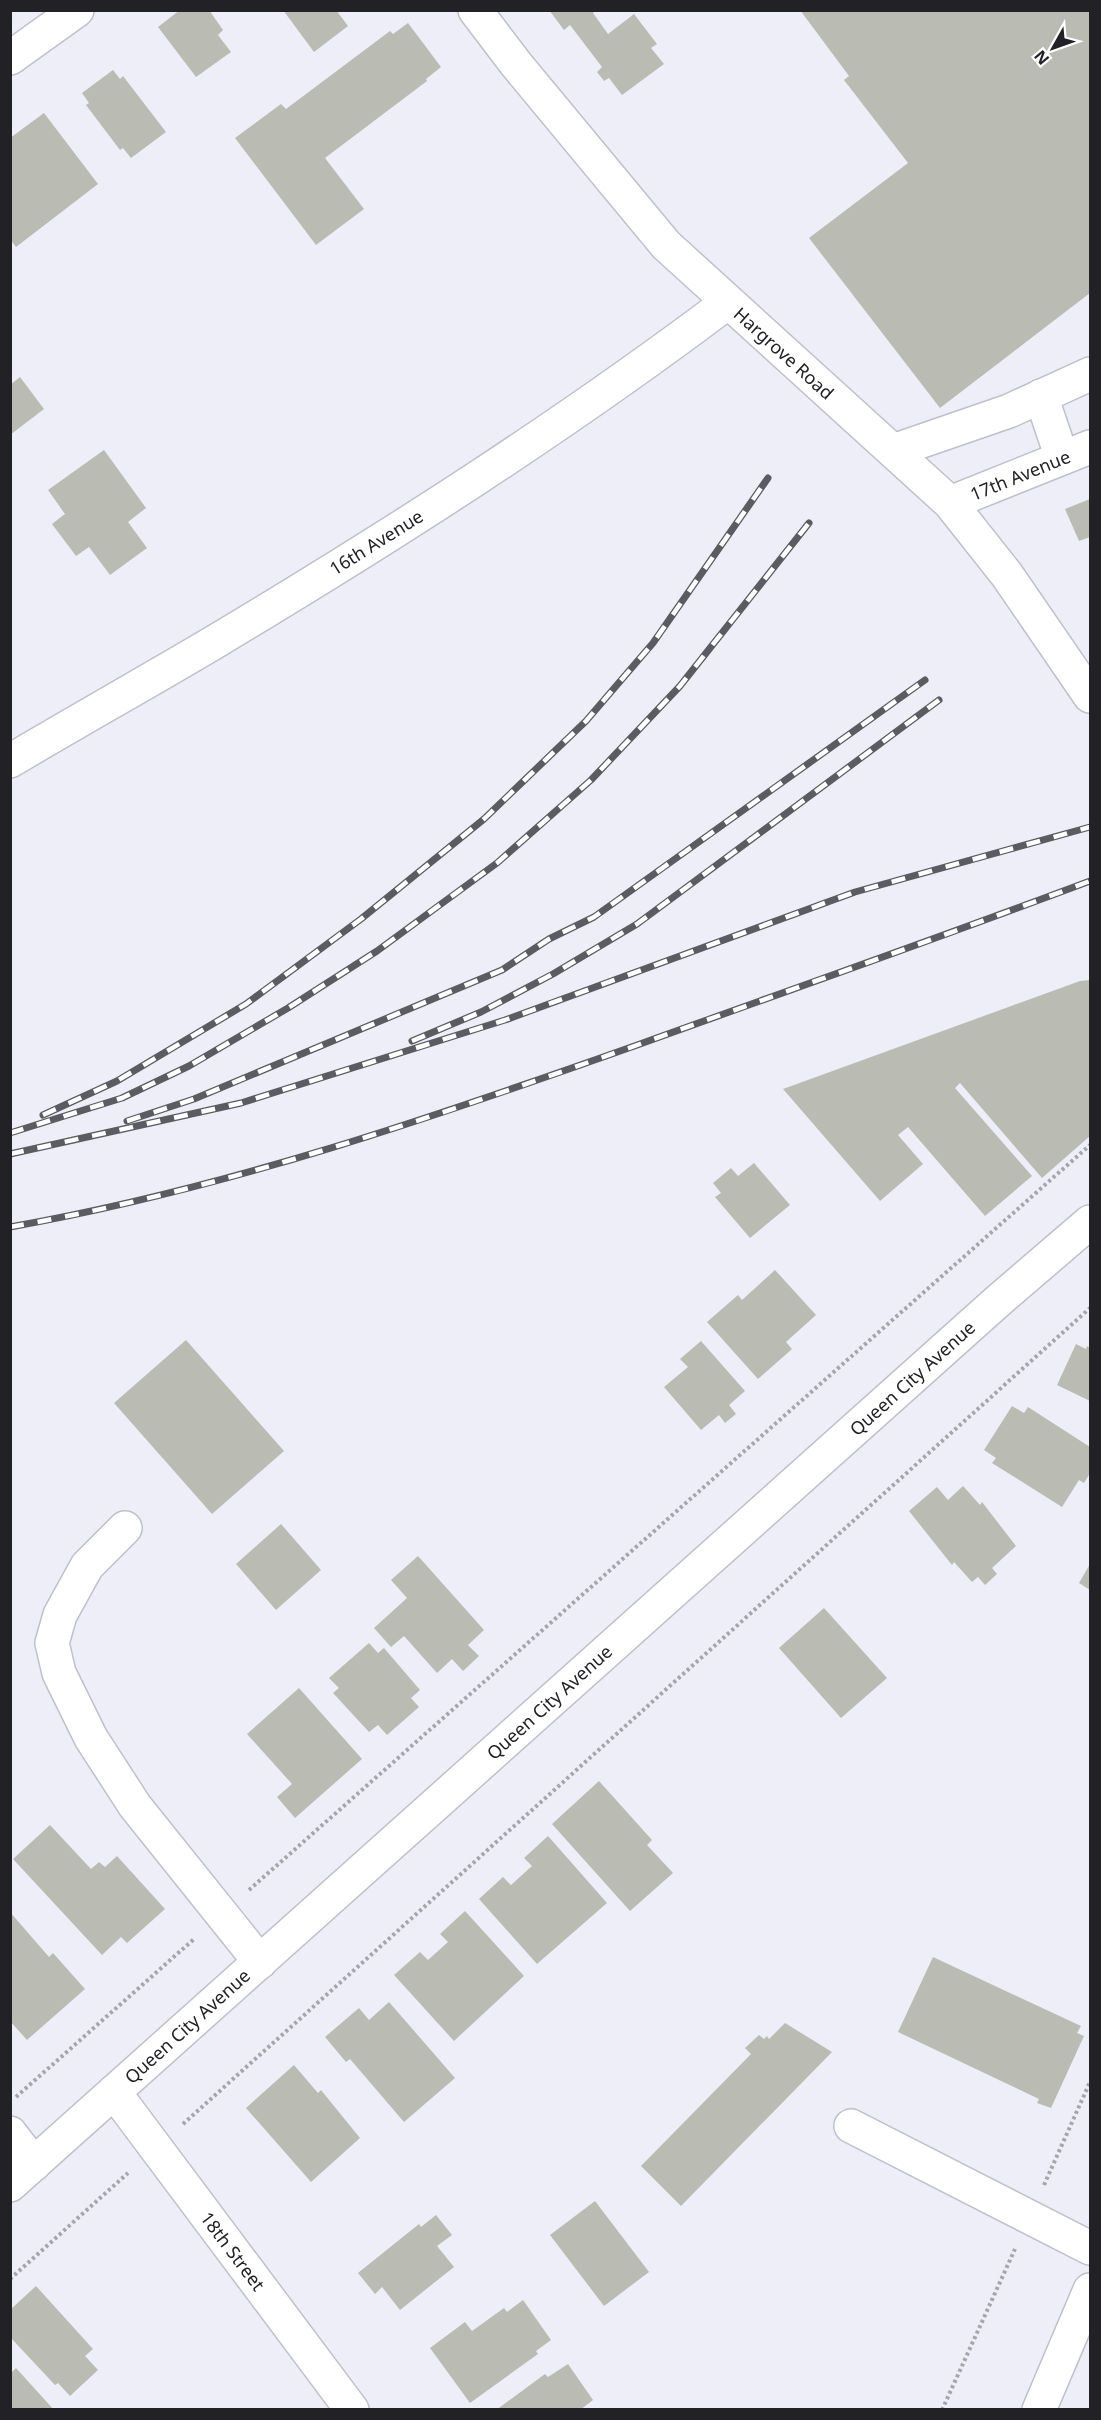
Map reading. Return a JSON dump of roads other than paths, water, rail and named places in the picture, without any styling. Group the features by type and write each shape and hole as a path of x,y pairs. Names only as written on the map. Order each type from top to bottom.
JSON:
{"street":[{"path":"13,50 77,10"},
{"name":"Hargrove Road","path":"475,10 666,245 950,503 1007,575 1090,696"},
{"name":"16th Avenue","path":"10,761 218,640 421,515 619,383 728,302"},
{"path":"893,451 1009,411 1090,374"},
{"path":"1041,396 1076,453"},
{"name":"17th Avenue","path":"950,503 1076,453"},
{"name":"Queen City Avenue","path":"22,2175 998,1301 1090,1222"},
{"path":"126,1528 87,1566 60,1615 52,1643 59,1673 91,1738 135,1806 260,1962"},
{"name":"18th Street","path":"114,2092 352,2409"},
{"path":"851,2126 1090,2248"},
{"path":"10,2133 22,2175"},
{"path":"1039,2409 1090,2290"}],"railway":[{"path":"43,1115 117,1081 246,1004 361,919 484,819 586,721 653,643 768,478"},
{"path":"10,1133 122,1098 189,1066 288,1008 377,951 497,863 591,780 680,686 809,523"},
{"path":"127,1121 194,1099 502,970 549,939 594,917 925,680"},
{"path":"412,1041 481,1012 553,974 637,924 939,700"},
{"path":"10,1154 241,1103 505,1020 855,892 1090,827"},
{"path":"10,1227 171,1193 329,1149 640,1044 1090,881"}]}
